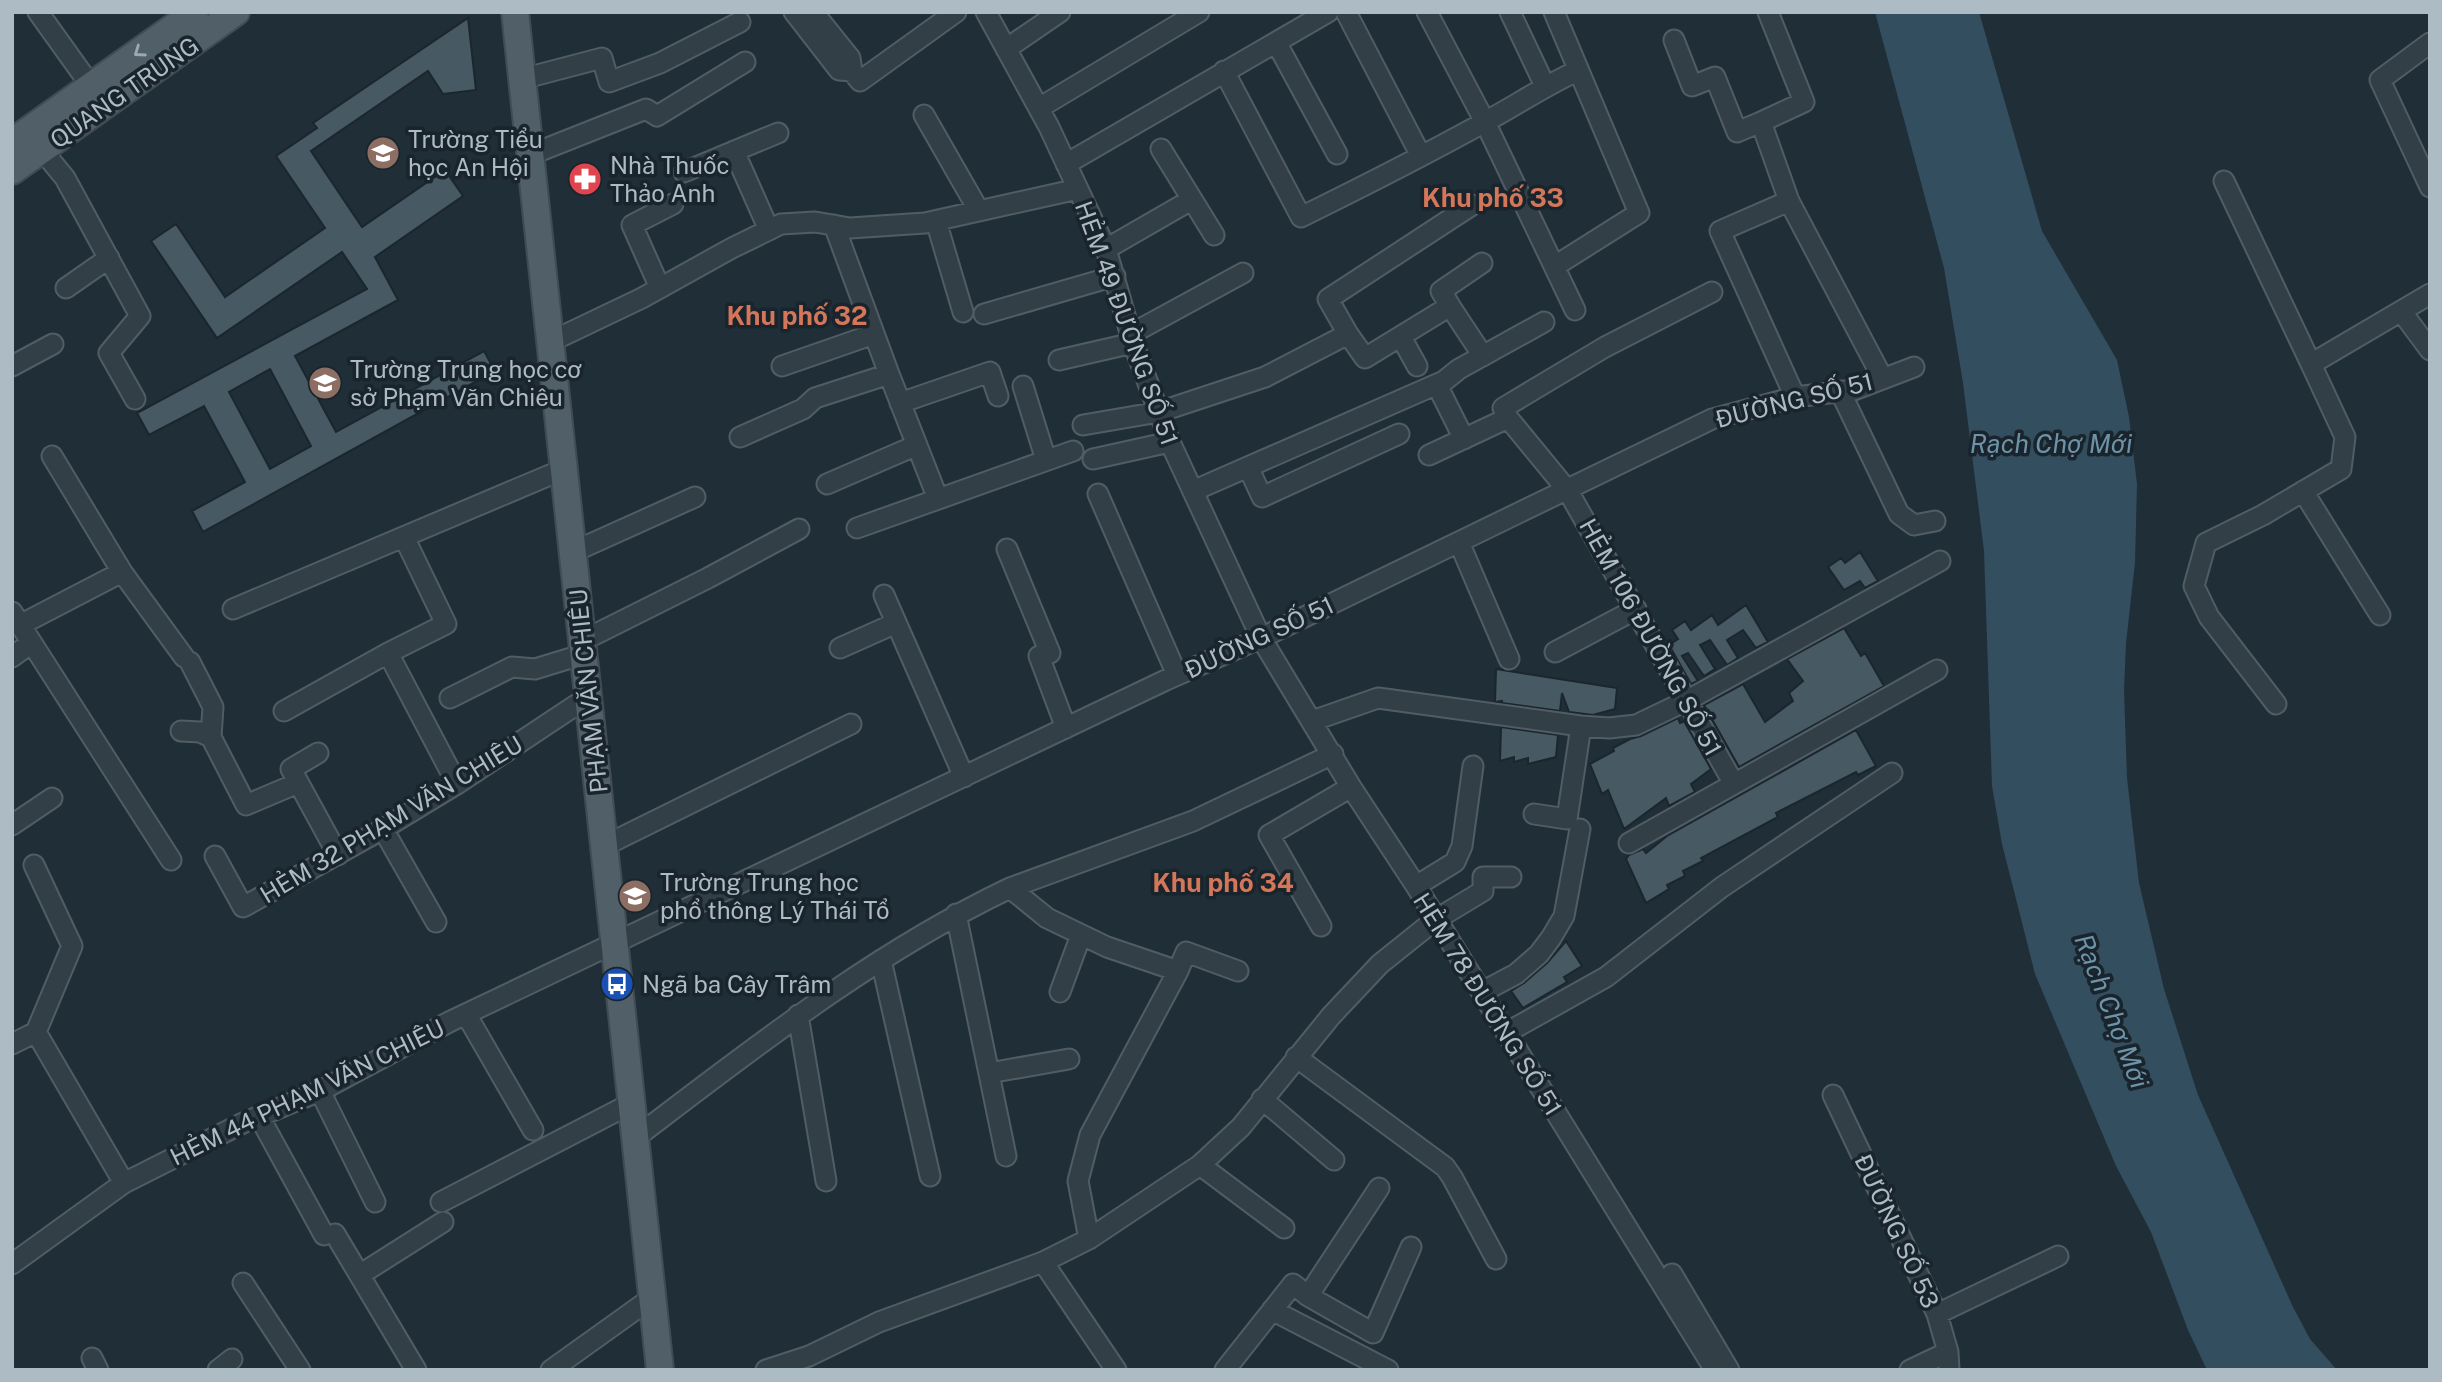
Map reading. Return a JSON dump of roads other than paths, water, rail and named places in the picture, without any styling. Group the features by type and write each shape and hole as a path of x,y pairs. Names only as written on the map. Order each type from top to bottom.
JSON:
{"main road":[{"name":"QUANG TRUNG","path":"12,142 195,12"},
{"name":"QUANG TRUNG","path":"12,171 236,12"},
{"name":"PHẠM VĂN CHIÊU","path":"515,12 660,1370"}],"street":[{"path":"38,12 91,86"},
{"path":"794,12 814,22 850,58 856,76 956,12"},
{"name":"HẺM 49 ĐƯỜNG SỐ 51","path":"986,12 1039,108 1106,249 1132,339 1170,442 1261,638"},
{"path":"1006,49 1060,12"},
{"path":"1039,108 1199,12"},
{"path":"1066,164 1328,12"},
{"path":"1346,12 1421,156"},
{"path":"1427,12 1485,122 1575,310"},
{"path":"1510,12 1545,86"},
{"path":"1554,12 1639,213 1555,266"},
{"path":"1675,40 1692,86 1715,78 1737,132 1804,102 1768,12"},
{"path":"522,79 602,58 609,82 660,63 740,22"},
{"path":"1276,42 1337,154"},
{"path":"2430,43 2380,80 2430,187"},
{"path":"530,155 646,109 657,116 745,62"},
{"path":"1224,71 1301,217 1421,156 1545,86 1577,71"},
{"path":"924,115 979,211"},
{"path":"1761,122 1789,201 1883,379"},
{"path":"684,172 778,133"},
{"path":"1161,149 1214,234"},
{"path":"41,150 65,178 140,316 109,354 135,399"},
{"path":"734,151 769,230"},
{"path":"2224,181 2345,437 2342,469 2263,515 2206,543 2194,586 2209,617 2276,704"},
{"path":"550,342 781,224 816,222 850,228 936,221 1078,189"},
{"path":"1106,249 1191,200"},
{"path":"1789,201 1720,231 1795,397"},
{"path":"660,288 632,225 673,204"},
{"path":"1450,306 1366,358 1348,334 1328,299 1472,205"},
{"path":"936,221 963,313"},
{"path":"834,225 938,499"},
{"path":"66,288 108,258"},
{"path":"1482,263 1441,291 1483,356"},
{"path":"1059,360 1132,339 1243,274"},
{"path":"984,314 1115,276"},
{"path":"1429,455 1508,418 1503,408 1605,347 1712,292"},
{"path":"2311,364 2430,295"},
{"path":"2401,311 2430,350"},
{"path":"1192,491 1437,385 1544,321"},
{"path":"782,366 874,334"},
{"path":"1083,425 1159,412 1265,377 1348,334"},
{"path":"1401,337 1417,366"},
{"path":"12,366 53,344"},
{"name":"ĐƯỜNG SỐ 51","path":"615,942 1177,675 1261,638 1712,419 1795,397 1854,390 1914,367"},
{"path":"900,403 990,372 998,396"},
{"path":"740,437 803,408 815,398 889,374"},
{"path":"1437,385 1464,439"},
{"path":"1023,386 1046,460"},
{"path":"1840,391 1899,514 1914,525 1936,521"},
{"name":"HẺM 106 ĐƯỜNG SỐ 51","path":"1508,418 1568,491 1734,784"},
{"path":"1248,467 1262,497 1399,434"},
{"path":"1093,460 1170,442"},
{"path":"827,484 917,445"},
{"path":"857,528 1073,451"},
{"path":"52,456 122,572 187,659 213,707 211,737 246,805 298,783"},
{"path":"233,609 564,469"},
{"path":"2303,491 2380,615"},
{"path":"1098,494 1177,675"},
{"path":"573,552 695,497"},
{"path":"450,698 512,667 535,669 583,648 799,529"},
{"path":"284,711 446,624 404,537"},
{"path":"1459,542 1509,659"},
{"path":"1007,549 1049,653 1039,656 1066,728"},
{"path":"1311,721 1378,698 1581,726 1609,728 1636,725 1688,700 1940,561"},
{"path":"122,572 16,618 170,860"},
{"path":"884,596 964,777"},
{"path":"1555,652 1636,609"},
{"path":"841,648 896,623"},
{"name":"HẺM 78 ĐƯỜNG SỐ 51","path":"1261,638 1715,1370"},
{"path":"12,657 31,643"},
{"path":"388,653 457,784"},
{"name":"HẺM 106 ĐƯỜNG SỐ 51","path":"1629,843 1937,670"},
{"name":"HẺM 32 PHẠM VĂN CHIÊU","path":"215,856 243,907 338,855 457,784 588,697"},
{"path":"604,846 851,724"},
{"path":"1534,814 1567,819 1581,726"},
{"path":"181,731 200,732 211,737"},
{"path":"318,753 291,769 338,855"},
{"path":"635,1138 798,1015 956,914 1010,888 1193,821 1333,754"},
{"path":"1416,886 1455,862 1462,846 1473,766"},
{"path":"1506,1033 1606,977 1721,887 1892,773"},
{"path":"1321,926 1269,835 1351,787"},
{"path":"12,825 52,798"},
{"path":"383,829 436,922"},
{"path":"1482,992 1516,974 1539,954 1551,938 1564,916 1580,843 1580,830"},
{"path":"12,1044 36,1032 72,946 34,865"},
{"path":"766,1370 813,1363 879,1322 1043,1262 1089,1239 1200,1165 1241,1127 1296,1057 1380,964 1435,919 1483,891 1483,877 1511,877"},
{"path":"1010,888 1047,918 1081,935 1107,947 1178,971"},
{"path":"956,914 1006,1156"},
{"path":"1060,992 1081,935"},
{"name":"HẺM 44 PHẠM VĂN CHIÊU","path":"12,1264 124,1183 243,1123 320,1091 466,1014 615,942"},
{"path":"1089,1239 1078,1181 1090,1135 1186,952 1238,971"},
{"path":"881,960 930,1176"},
{"path":"466,1014 533,1130"},
{"path":"798,1015 826,1181"},
{"path":"36,1032 124,1183"},
{"path":"1296,1057 1445,1167 1496,1259"},
{"path":"989,1073 1069,1059"},
{"path":"320,1091 375,1202"},
{"name":"ĐƯỜNG SỐ 53","path":"1833,1096 1937,1314 1949,1361"},
{"path":"1262,1099 1334,1160"},
{"path":"361,1274 442,1212 632,1103"},
{"path":"260,1118 330,1235 361,1274 416,1370"},
{"path":"1200,1165 1284,1228"},
{"path":"1308,1296 1380,1188"},
{"path":"1227,1369 1293,1284 1308,1296 1373,1333 1411,1247"},
{"path":"1937,1314 2058,1256"},
{"path":"1043,1262 1116,1370"},
{"path":"1672,1274 1729,1370"},
{"path":"243,1283 300,1370"},
{"path":"551,1370 653,1297"},
{"path":"1272,1310 1388,1370"},
{"path":"1910,1370 1949,1361"}],"water":[{"name":"Rạch Chợ Mới","path":"1875,12 1979,12 2042,231 2117,360 2129,417 2137,484 2135,563 2124,690 2127,778 2139,883 2164,989 2198,1095 2293,1307 2310,1339 2337,1370 2207,1370 2188,1330 2151,1232 2116,1166 2035,974 2002,844 1992,786 1984,551 1963,383 1944,268"}],"place":[{"name":"Trường Tiểu học An Hội","path":"383,153"},
{"name":"Nhà Thuốc Thảo Anh","path":"585,179"},
{"name":"Trường Trung học cơ sở Phạm Văn Chiêu","path":"325,383"},
{"name":"Trường Trung học phổ thông Lý Thái Tổ","path":"635,896"},
{"name":"Ngã ba Cây Trâm","path":"617,984"}],"district":[{"name":"Khu phố 33","path":"1493,197"},
{"name":"Khu phố 32","path":"797,315"},
{"name":"Khu phố 34","path":"1223,882"}]}
